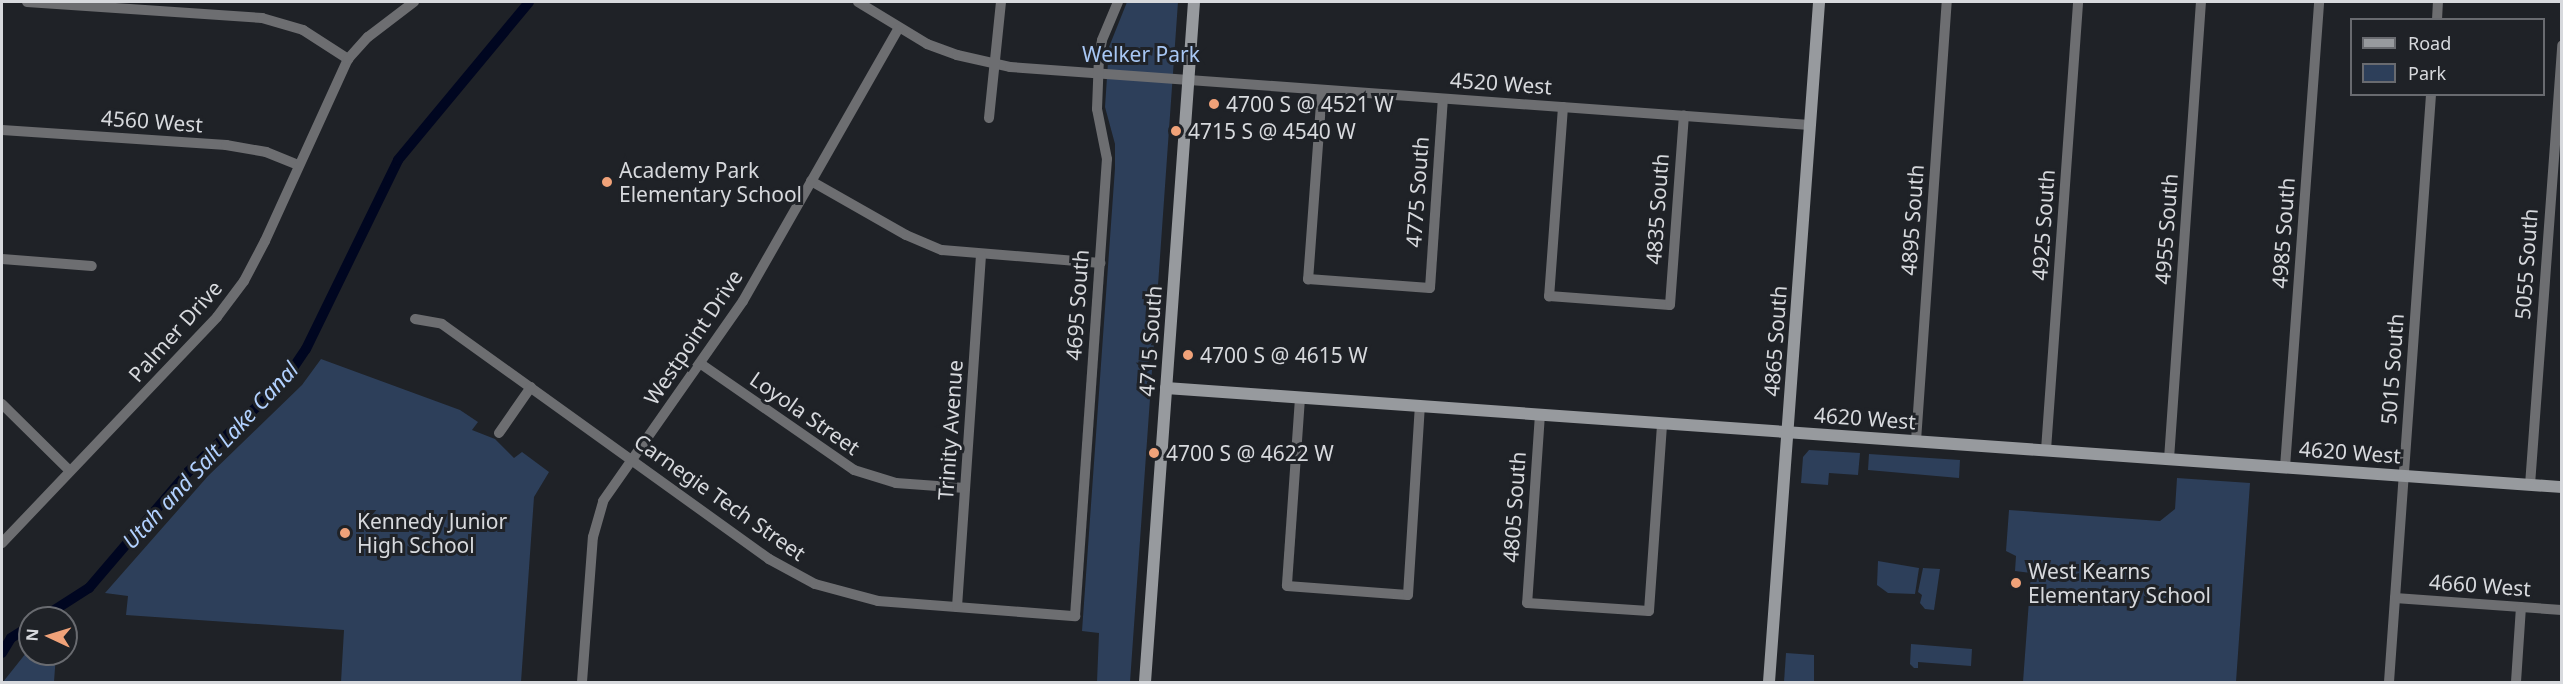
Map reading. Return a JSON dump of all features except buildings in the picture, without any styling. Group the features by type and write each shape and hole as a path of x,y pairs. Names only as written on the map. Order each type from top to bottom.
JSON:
{"street":[{"path":"27,2 262,18 303,30 348,59"},
{"name":"Palmer Drive","path":"2,543 218,317 238,290 265,241 348,59 368,37 414,2"},
{"name":"4520 West","path":"858,2 898,29 957,55 996,64 1188,81 1810,125"},
{"path":"989,118 1001,2"},
{"name":"4695 South","path":"1075,616 1107,159 1096,109 1102,40 1118,2"},
{"name":"4715 South","path":"1145,682 1194,2"},
{"name":"4865 South","path":"1769,682 1819,2"},
{"name":"4895 South","path":"1916,441 1947,2"},
{"name":"4925 South","path":"2046,450 2078,2"},
{"name":"4955 South","path":"2169,459 2201,2"},
{"name":"4985 South","path":"2285,467 2319,2"},
{"path":"2437,18 2438,2"},
{"name":"Westpoint Drive","path":"582,682 596,519 603,501 742,301 898,29"},
{"name":"5055 South","path":"2530,485 2562,45"},
{"name":"4775 South","path":"1322,90 1308,279 1430,288 1443,99"},
{"name":"5015 South","path":"2389,682 2431,96"},
{"name":"4835 South","path":"1563,107 1549,296 1670,305 1684,116"},
{"name":"4560 West","path":"2,130 226,145 266,152 298,165"},
{"path":"811,181 923,243 981,255 1100,263"},
{"name":"Trinity Avenue","path":"957,607 981,255"},
{"path":"2,259 92,266"},
{"name":"Carnegie Tech Street","path":"415,319 442,324 769,559 815,584 878,601 1075,616"},
{"name":"Loyola Street","path":"700,364 854,470 896,483 965,488"},
{"path":"499,433 531,387"},
{"name":"4620 West","path":"1166,388 2562,488"},
{"path":"1300,398 1287,586 1408,595 1420,406"},
{"path":"2,404 70,471"},
{"name":"4805 South","path":"1540,414 1527,603 1649,611 1662,423"},
{"name":"4660 West","path":"2395,598 2562,610"},
{"path":"2516,682 2521,607"}],"green space":[{"name":"Welker Park","path":"1127,2 1178,2 1130,682 1097,682 1099,633 1082,631 1115,168 1115,144 1105,107 1109,47"},
{"name":"Kennedy Junior High School","path":"321,359 460,410 478,422 472,430 495,439 514,458 522,452 549,472 534,497 521,682 341,682 344,630 126,615 128,596 105,593 208,476 302,385"},
{"path":"1809,450 1860,453 1858,475 1829,473 1828,485 1801,483 1803,457"},
{"path":"1869,454 1960,460 1959,478 1868,470"},
{"path":"2177,478 2250,483 2236,682 2023,682 2031,573 2015,571 2016,556 2006,551 2009,510 2160,521 2175,509"},
{"path":"1878,561 1919,568 1915,594 1888,593 1877,585"},
{"path":"1923,568 1940,569 1934,610 1925,609 1920,603 1922,595 1918,592"},
{"path":"1911,644 1972,649 1971,666 1918,662 1918,668 1914,668 1910,664"},
{"path":"1786,653 1814,655 1814,682 1784,682"},
{"path":"18,663 18,666 55,666 54,682 3,682"}],"waterway":[{"name":"Utah and Salt Lake Canal","path":"61,606 89,588 188,472 285,380 306,349 398,160 529,2"},
{"name":"Utah and Salt Lake Canal","path":"2,653 11,638 18,634"}],"place":[{"name":"4700 S @ 4521 W","path":"1214,104"},
{"name":"4715 S @ 4540 W","path":"1176,131"},
{"name":"Academy Park Elementary School","path":"607,182"},
{"name":"4700 S @ 4615 W","path":"1188,355"},
{"name":"4700 S @ 4622 W","path":"1154,453"},
{"name":"Kennedy Junior High School","path":"345,533"},
{"name":"West Kearns Elementary School","path":"2016,583"}]}
